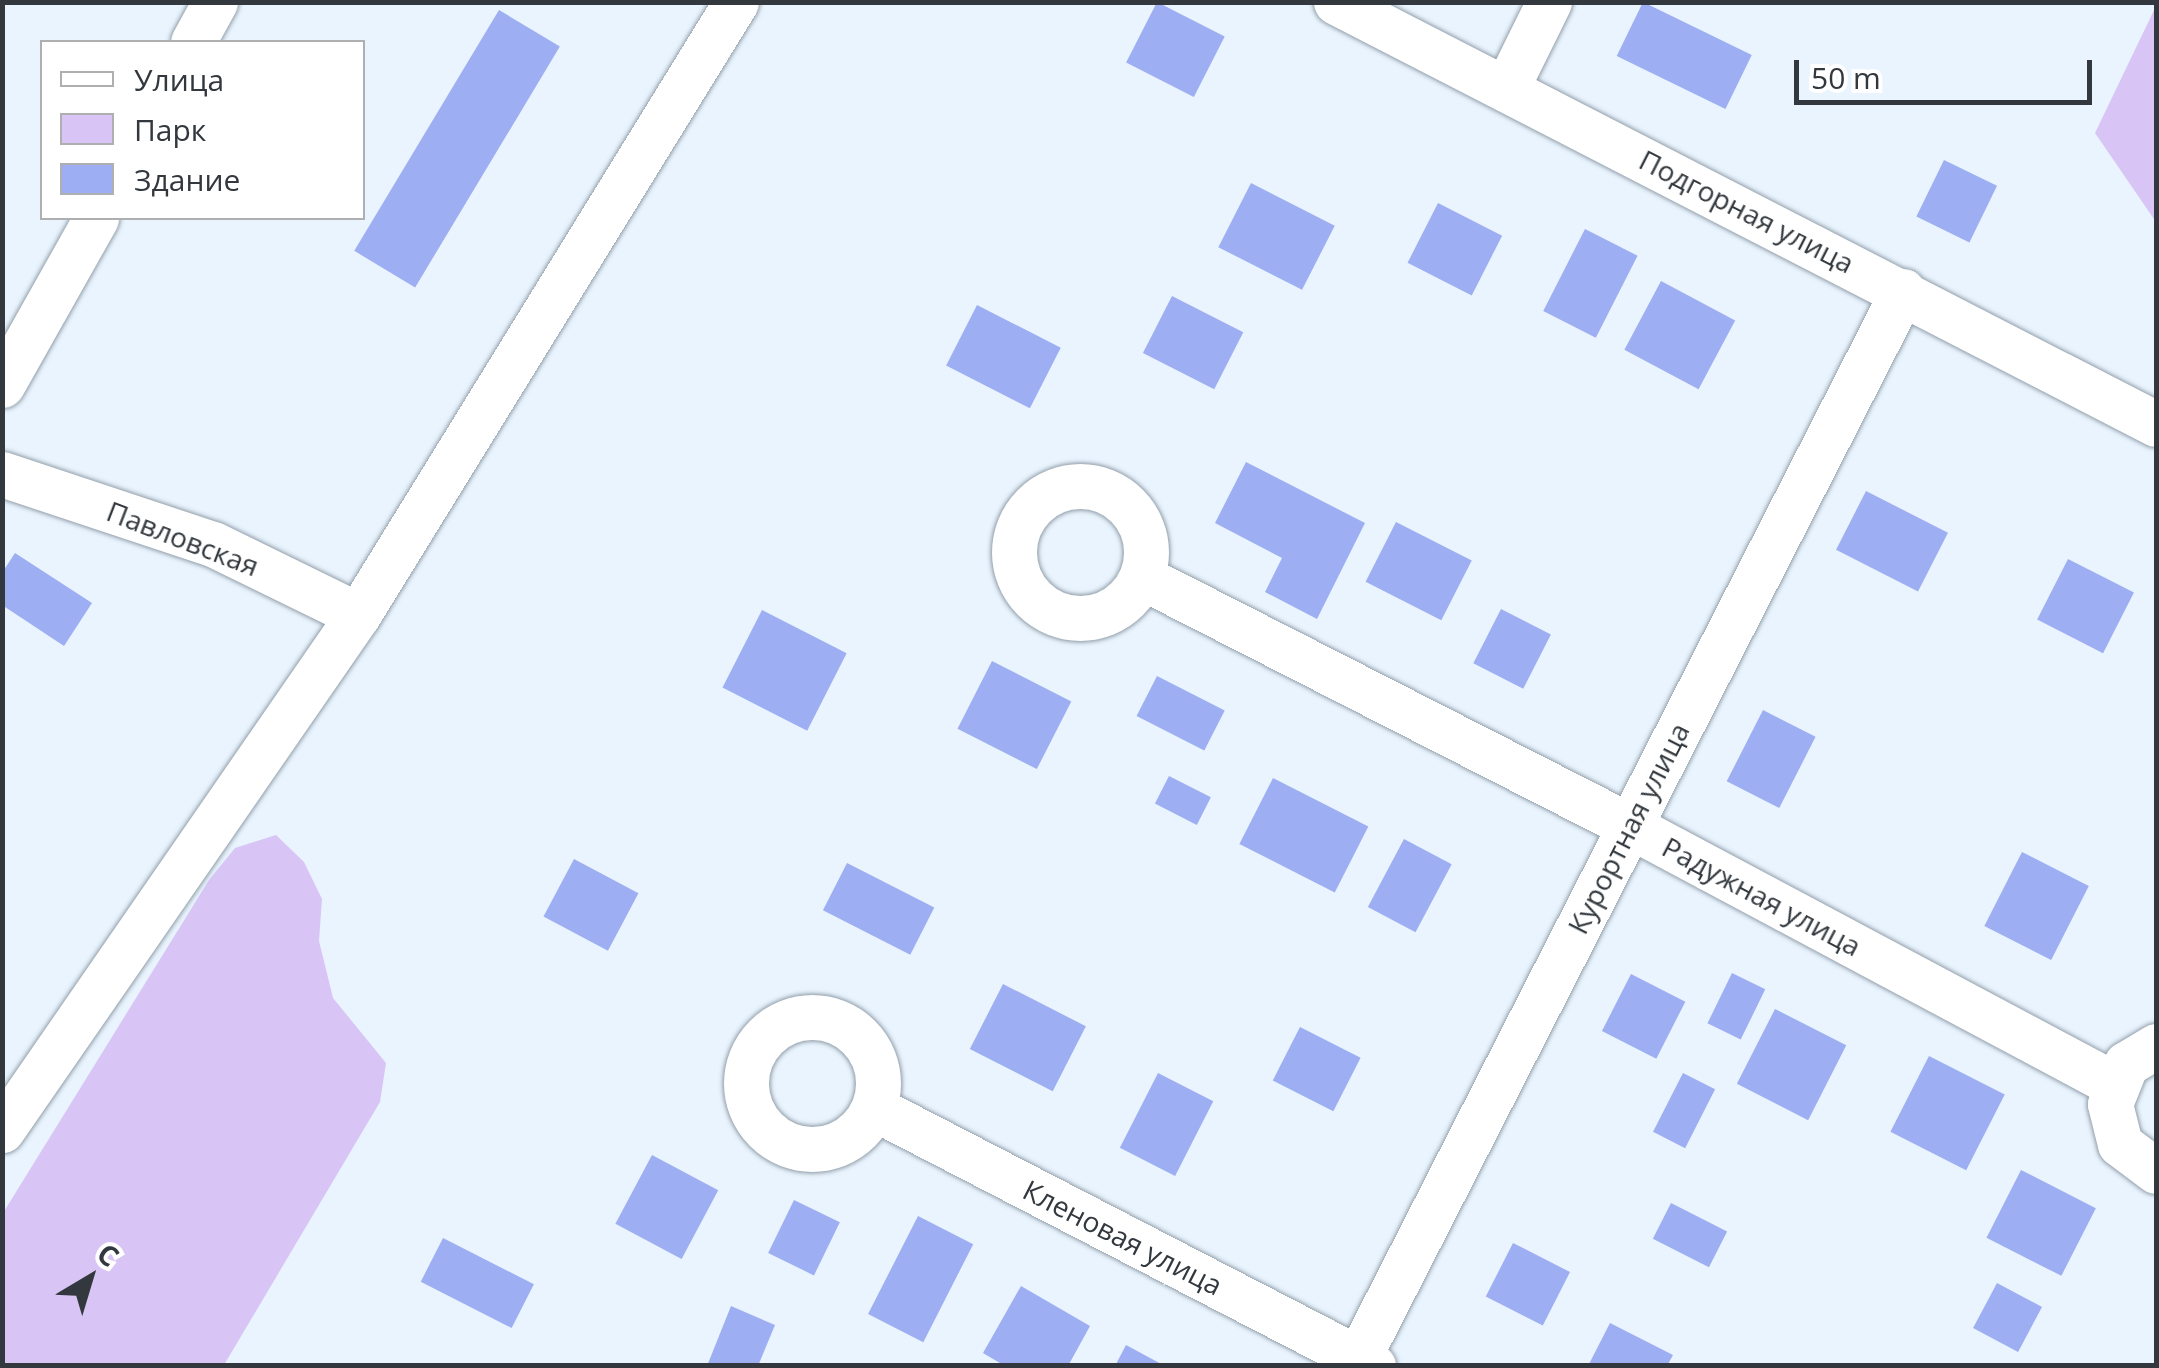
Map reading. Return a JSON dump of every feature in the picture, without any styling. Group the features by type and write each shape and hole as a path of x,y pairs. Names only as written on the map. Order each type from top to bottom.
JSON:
{"street":[{"path":"194,40 215,2"},
{"path":"2,1130 358,616 736,2"},
{"name":"Подгорная улица","path":"1336,2 1508,87 2156,424"},
{"path":"1508,87 1549,2"},
{"path":"2,385 95,220"},
{"name":"Курортная улица","path":"1362,1363 1903,292"},
{"name":"Павловская","path":"2,474 213,544 358,616"},
{"name":"Радужная улица","path":"1142,577 1630,826 2114,1084"},
{"path":"2156,1046 2126,1064 2114,1084 2112,1125 2120,1144 2156,1172"},
{"name":"Кленовая улица","path":"874,1108 1362,1363"}],"green space":[{"path":"2156,6 2156,222 2095,133"},
{"path":"276,835 304,862 322,899 319,941 333,998 386,1063 380,1102 224,1365 3,1365 3,1213 209,880 235,848"}],"building":[{"path":"1157,2 1225,37 1194,97 1126,63"},
{"path":"1643,2 1752,55 1725,109 1617,56"},
{"path":"499,10 560,47 415,287 354,251"},
{"path":"1944,160 1997,186 1969,242 1916,217"},
{"path":"1251,183 1335,226 1302,290 1218,247"},
{"path":"1438,203 1502,236 1472,295 1408,263"},
{"path":"1585,229 1638,256 1596,338 1543,311"},
{"path":"1661,281 1735,320 1699,389 1624,350"},
{"path":"1172,296 1243,332 1214,389 1143,353"},
{"path":"977,305 1061,348 1030,408 946,366"},
{"path":"1246,462 1365,523 1317,619 1265,592 1282,558 1215,523"},
{"path":"1866,491 1948,533 1918,592 1836,550"},
{"path":"1396,522 1472,561 1441,620 1366,582"},
{"path":"15,553 92,603 64,646 2,605 2,573"},
{"path":"2068,559 2134,593 2103,653 2037,620"},
{"path":"1501,609 1551,634 1523,689 1473,663"},
{"path":"762,610 847,653 807,731 723,688"},
{"path":"992,661 1071,701 1037,769 957,729"},
{"path":"1157,676 1225,711 1204,751 1137,716"},
{"path":"1763,710 1816,737 1779,808 1727,781"},
{"path":"1169,776 1211,797 1197,825 1155,804"},
{"path":"1273,778 1368,827 1335,893 1239,844"},
{"path":"1404,839 1452,864 1416,932 1368,907"},
{"path":"2022,852 2089,886 2051,960 1984,926"},
{"path":"574,859 638,893 608,951 543,916"},
{"path":"847,863 934,907 910,955 823,910"},
{"path":"1732,973 1765,989 1741,1040 1707,1023"},
{"path":"1631,974 1685,1002 1656,1059 1602,1031"},
{"path":"1003,984 1086,1026 1053,1091 970,1049"},
{"path":"1775,1009 1846,1045 1808,1120 1737,1084"},
{"path":"1300,1027 1361,1058 1333,1111 1273,1080"},
{"path":"1929,1056 2005,1095 1966,1170 1890,1132"},
{"path":"1158,1073 1213,1101 1175,1176 1120,1148"},
{"path":"1683,1073 1715,1089 1685,1148 1653,1132"},
{"path":"652,1155 718,1190 682,1259 615,1224"},
{"path":"2021,1170 2096,1208 2061,1276 1986,1238"},
{"path":"794,1200 840,1222 814,1275 768,1253"},
{"path":"1671,1203 1727,1232 1709,1267 1653,1239"},
{"path":"918,1216 973,1244 923,1342 868,1314"},
{"path":"443,1238 534,1284 512,1328 421,1282"},
{"path":"1513,1243 1570,1272 1543,1326 1486,1296"},
{"path":"1997,1283 2042,1307 2018,1352 1973,1328"},
{"path":"1021,1286 1090,1326 1068,1366 1005,1366 983,1353"},
{"path":"731,1306 775,1325 758,1366 707,1366"},
{"path":"1610,1323 1673,1355 1667,1366 1588,1366"},
{"path":"1126,1345 1165,1366 1115,1366"}]}
